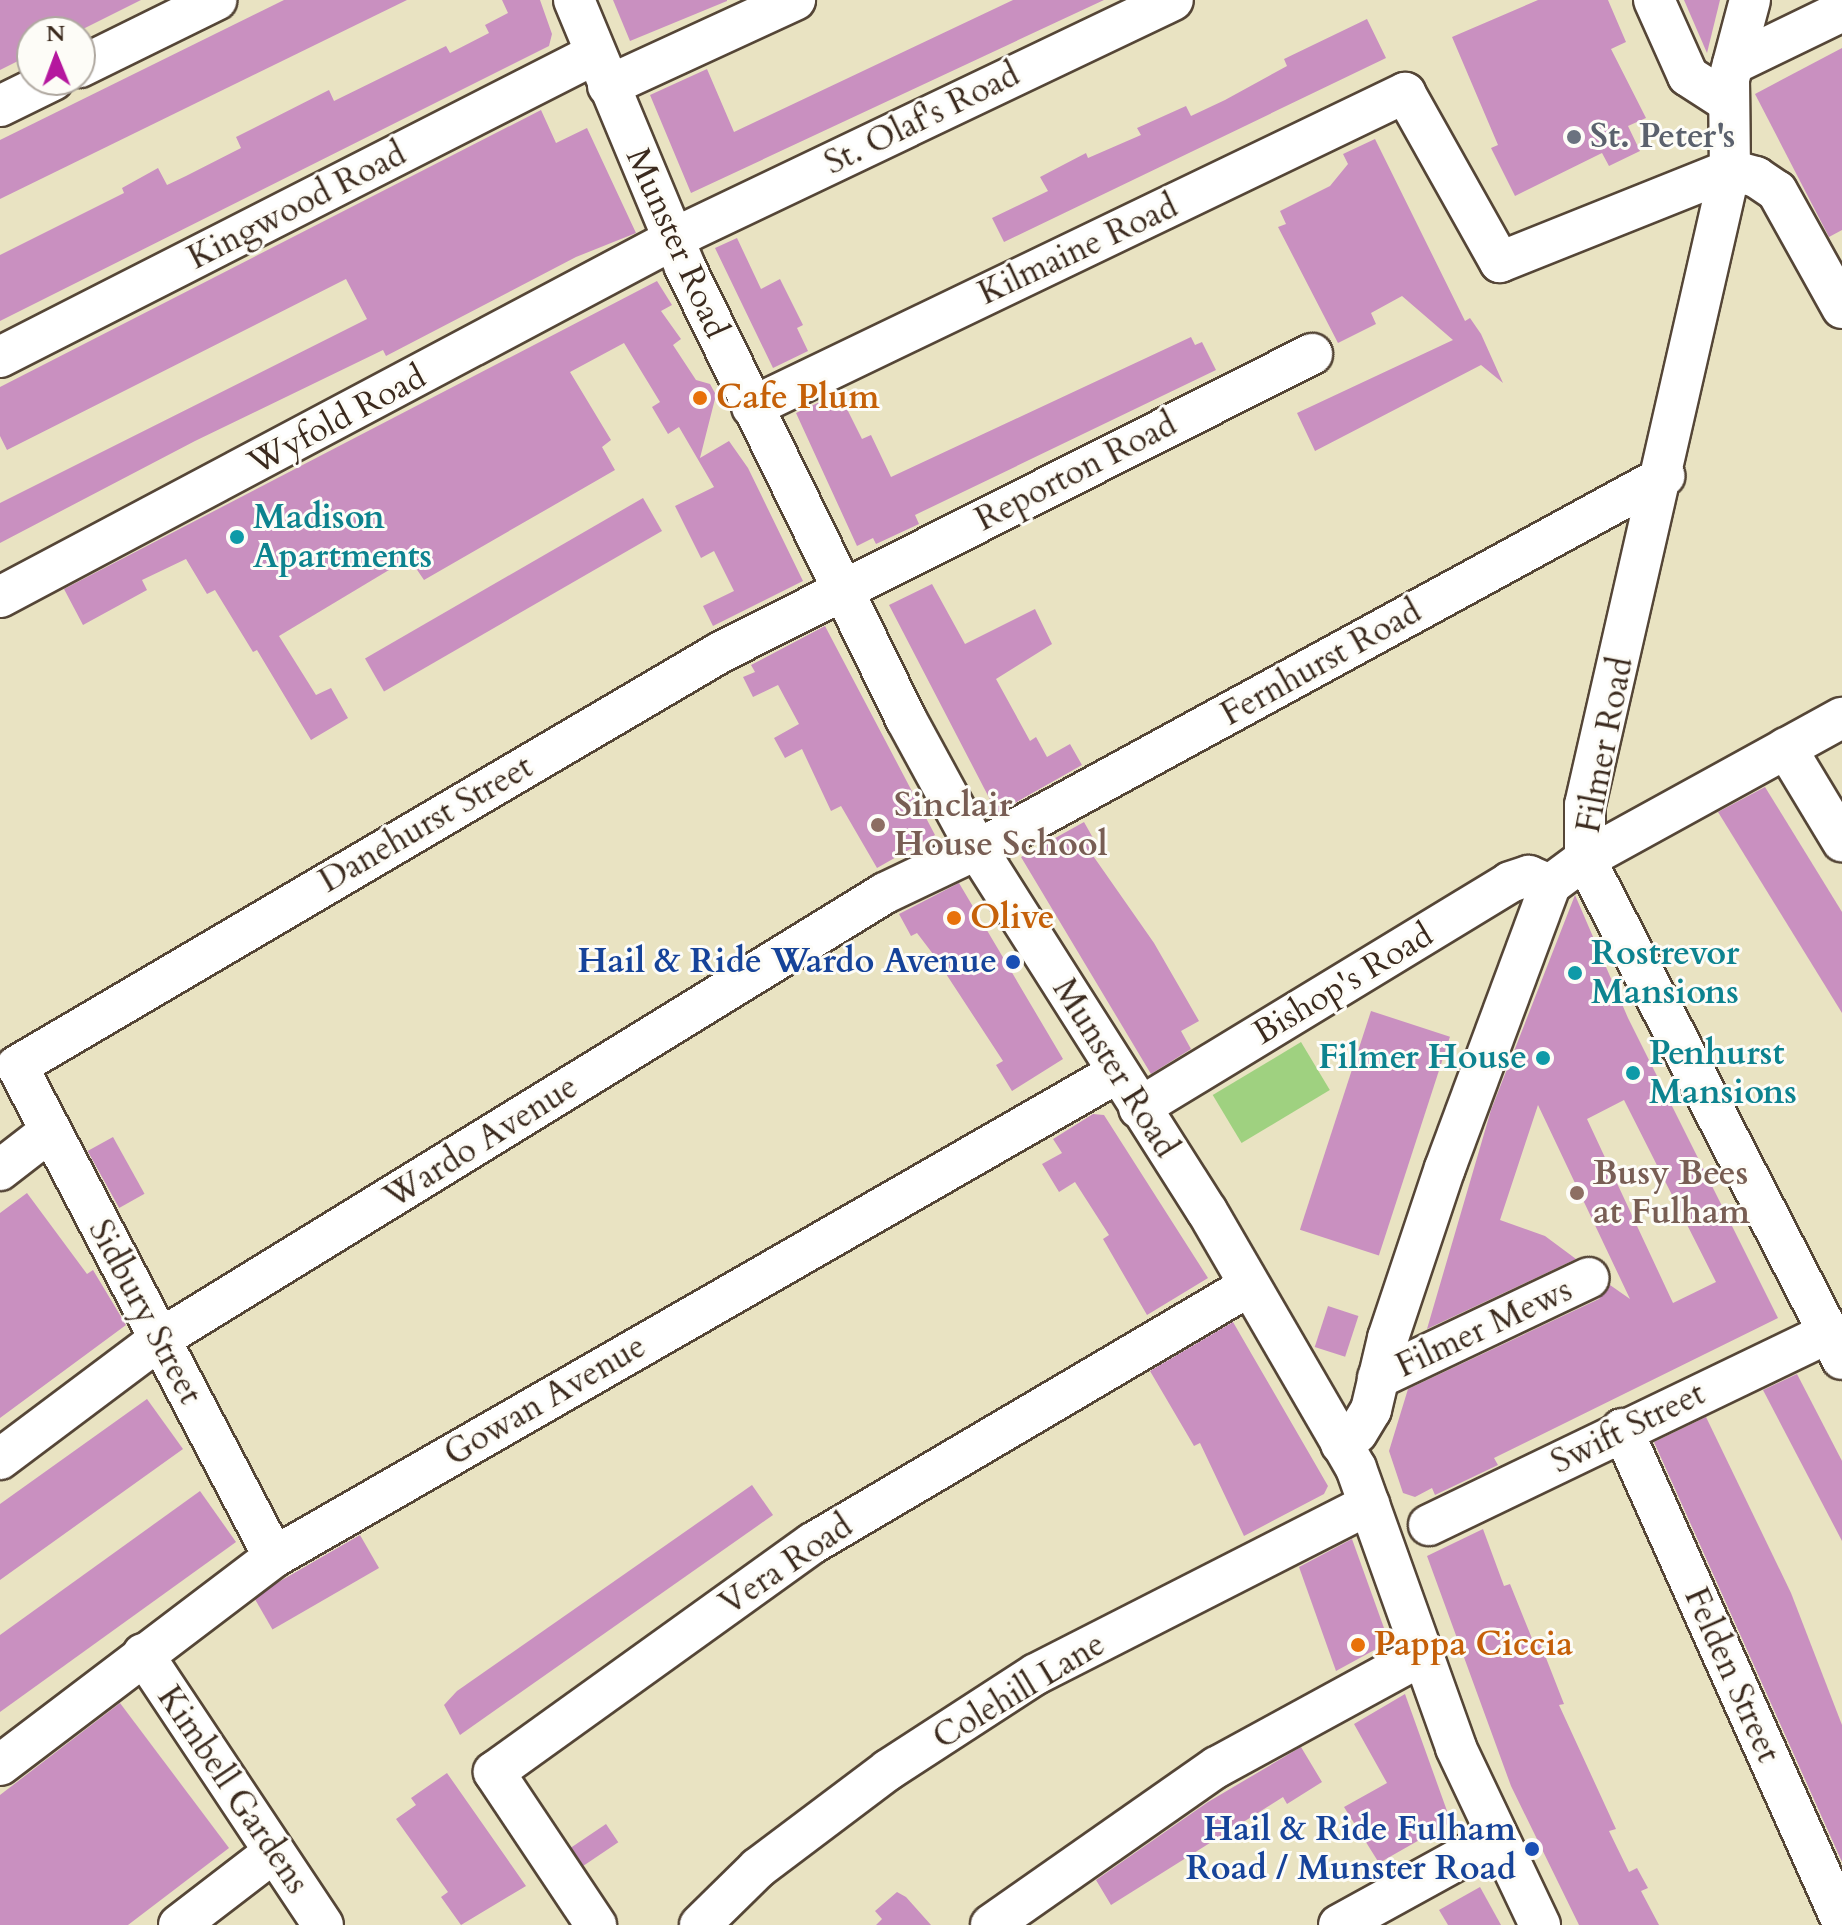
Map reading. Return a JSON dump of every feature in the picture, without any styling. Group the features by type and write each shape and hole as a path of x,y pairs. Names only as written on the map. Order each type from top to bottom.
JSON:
{"street":[{"path":"96,59 216,0"},
{"name":"Munster Road","path":"574,0 674,242 752,407 840,591 977,849 1249,1286 1341,1444 1369,1504 1422,1655 1497,1838 1540,1925"},
{"name":"Kingwood Road","path":"0,357 601,70 795,0"},
{"name":"St. Olaf's Road","path":"674,242 1173,0"},
{"path":"1654,0 1688,76 1730,82 1842,11"},
{"name":"Filmer Road","path":"1550,885 1585,859 1585,805 1664,476 1730,170 1730,82 1750,0"},
{"name":"Kilmaine Road","path":"752,407 1405,93 1500,262 1730,170"},
{"path":"0,106 20,96"},
{"path":"1730,170 1756,177 1777,191 1832,264 1842,308"},
{"name":"Wyfold Road","path":"0,597 674,242"},
{"name":"Reporton Road","path":"840,591 1312,354"},
{"name":"Fernhurst Road","path":"977,849 1664,476"},
{"name":"Danehurst Street","path":"17,1066 721,652 840,591"},
{"path":"1835,1346 1585,859 1842,718"},
{"path":"1786,748 1842,841"},
{"name":"Wardo Avenue","path":"0,1459 160,1339 885,893 958,853 977,849"},
{"name":"Bishop's Road","path":"1139,1108 1510,882 1529,876 1550,885"},
{"path":"1341,1444 1367,1421 1445,1168 1550,885"},
{"name":"Sidbury Street","path":"17,1066 274,1557"},
{"name":"Gowan Avenue","path":"0,1765 274,1557 1115,1074"},
{"path":"0,1170 49,1132"},
{"name":"Filmer Mews","path":"1378,1378 1589,1278"},
{"name":"Vera Road","path":"596,1925 494,1772 813,1543 1249,1286"},
{"name":"Swift Street","path":"1429,1525 1622,1429 1835,1346"},
{"name":"Felden Street","path":"1622,1429 1842,1921"},
{"name":"Colehill Lane","path":"700,1925 758,1868 888,1770 1036,1674 1369,1504"},
{"name":"Kimbell Gardens","path":"143,1654 323,1925"},
{"path":"991,1925 1217,1767 1422,1655"},
{"path":"1339,1925 1497,1838"},
{"path":"179,1925 274,1852"}],"green space":[{"path":"1301,1042 1330,1090 1242,1143 1213,1095"}],"building":[{"path":"0,0 141,0 96,22 96,16 16,16 16,62 0,70"},
{"path":"284,0 407,0 0,199 0,140 89,96 96,96 96,93"},
{"path":"502,0 540,0 552,34 549,46 0,321 0,255 124,193 122,188 158,168 167,185 186,176 241,148 236,137 329,90 334,101 446,46 450,53 489,33 485,25 508,13"},
{"path":"613,0 727,0 727,1 630,41"},
{"path":"1013,0 1104,0 691,193 650,95 707,69 734,132"},
{"path":"1538,0 1608,0 1626,42 1611,49 1646,118 1628,126 1640,151 1609,166 1602,153 1515,196 1491,148 1498,145 1452,37"},
{"path":"1684,0 1720,0 1707,53"},
{"path":"1367,19 1386,58 1004,242 992,218 1048,191 1040,177 1086,153 1088,158 1141,135 1137,128 1186,106 1191,116 1225,100 1287,66 1284,59"},
{"path":"1842,48 1842,230 1829,237 1755,94"},
{"path":"541,110 556,143 587,128 636,233 576,257 386,356 383,350 195,441 0,543 0,503 367,319 346,279 7,450 0,436 0,387"},
{"path":"1375,139 1465,321 1470,318 1481,334 1503,383 1481,365 1315,451 1297,413 1453,340 1402,296 1371,313 1376,324 1338,343 1278,227 1286,224 1280,211 1330,186 1348,164 1343,154"},
{"path":"737,238 761,289 780,279 803,325 797,328 808,351 773,368 715,248"},
{"path":"657,281 672,305 661,311 681,339 673,345 696,380 710,384 716,395 700,458 729,441 748,468 803,581 713,626 703,606 734,591 714,551 701,558 675,506 714,487 679,427 668,434 652,407 660,402 624,343 570,372 611,440 602,447 615,470 424,580 409,558 279,636 316,695 331,688 348,718 311,740 257,650 253,652 215,590 207,594 186,559 142,580 147,590 83,625 64,589"},
{"path":"1191,337 1195,345 1202,342 1216,370 915,515 919,524 876,544 873,538 857,546 796,413 839,393 862,439 871,435 891,477"},
{"path":"643,498 662,531 384,691 365,658"},
{"path":"932,584 965,644 1035,609 1052,644 996,679 1030,741 1036,737 1047,757 1070,744 1082,765 997,813 889,605"},
{"path":"825,626 935,835 877,868 841,806 831,811 802,749 785,758 774,738 799,724 778,685 753,697 743,677 755,672 751,665"},
{"path":"1765,787 1842,912 1842,1013 1718,812"},
{"path":"1084,822 1097,845 1089,850 1154,943 1199,1021 1181,1031 1191,1049 1151,1074 1021,857"},
{"path":"959,883 1063,1059 1012,1091 996,1065 1003,1061 933,954 917,933 911,936 899,914"},
{"path":"1575,895 1628,1018 1778,1318 1494,1458 1498,1465 1435,1495 1432,1488 1415,1497 1403,1493 1389,1451 1408,1389 1599,1299 1610,1285 1630,1299 1538,1105 1500,1220 1545,1236 1576,1259 1427,1329 1491,1110","holes":["1624,1100 1716,1282 1673,1303 1587,1119"]},
{"path":"1371,1011 1450,1037 1379,1255 1300,1230"},
{"path":"1093,1114 1104,1115 1208,1278 1147,1315 1103,1239 1109,1235 1075,1182 1059,1192 1042,1164 1062,1153 1053,1139"},
{"path":"113,1137 145,1194 119,1208 88,1151"},
{"path":"27,1193 87,1274 93,1270 126,1325 0,1418 0,1213"},
{"path":"1328,1306 1358,1316 1345,1357 1315,1347"},
{"path":"1233,1322 1328,1486 1324,1494 1244,1536 1200,1443 1194,1446 1150,1371"},
{"path":"1797,1374 1842,1461 1842,1541 1763,1390"},
{"path":"147,1399 183,1449 0,1580 0,1504"},
{"path":"1706,1417 1791,1593 1842,1725 1842,1862 1654,1442"},
{"path":"752,1485 773,1515 460,1735 444,1705 457,1691"},
{"path":"200,1491 236,1542 0,1712 0,1635"},
{"path":"1483,1529 1504,1586 1510,1584 1533,1641 1539,1640 1564,1704 1559,1705 1616,1829 1609,1831 1629,1872 1637,1868 1648,1888 1641,1891 1659,1925 1579,1925 1511,1786 1427,1556"},
{"path":"360,1535 379,1568 272,1629 253,1596"},
{"path":"1352,1539 1389,1642 1336,1671 1299,1567"},
{"path":"1405,1694 1451,1822 1379,1863 1344,1807 1387,1783 1354,1724"},
{"path":"120,1703 229,1848 128,1925 0,1925 0,1795"},
{"path":"1301,1747 1322,1782 1287,1804 1283,1797 1111,1905 1096,1880 1208,1802"},
{"path":"447,1773 526,1886 461,1925 441,1897 448,1892 396,1819 416,1805 411,1798"},
{"path":"606,1824 618,1842 583,1866 571,1847"},
{"path":"1480,1887 1501,1925 1448,1925 1439,1910"},
{"path":"897,1892 906,1897 931,1925 876,1925 882,1919 875,1911"}],"place":[{"name":"St. Peter's","path":"1574,137"},
{"name":"Cafe Plum","path":"700,398"},
{"name":"Madison Apartments","path":"237,537"},
{"name":"Sinclair House School","path":"878,825"},
{"name":"Olive","path":"954,918"},
{"name":"Hail & Ride Wardo Avenue","path":"1013,962"},
{"name":"Rostrevor Mansions","path":"1575,973"},
{"name":"Filmer House","path":"1543,1058"},
{"name":"Penhurst Mansions","path":"1633,1073"},
{"name":"Busy Bees at Fulham","path":"1577,1193"},
{"name":"Pappa Ciccia","path":"1358,1645"},
{"name":"Hail & Ride Fulham Road / Munster Road","path":"1532,1849"}]}
